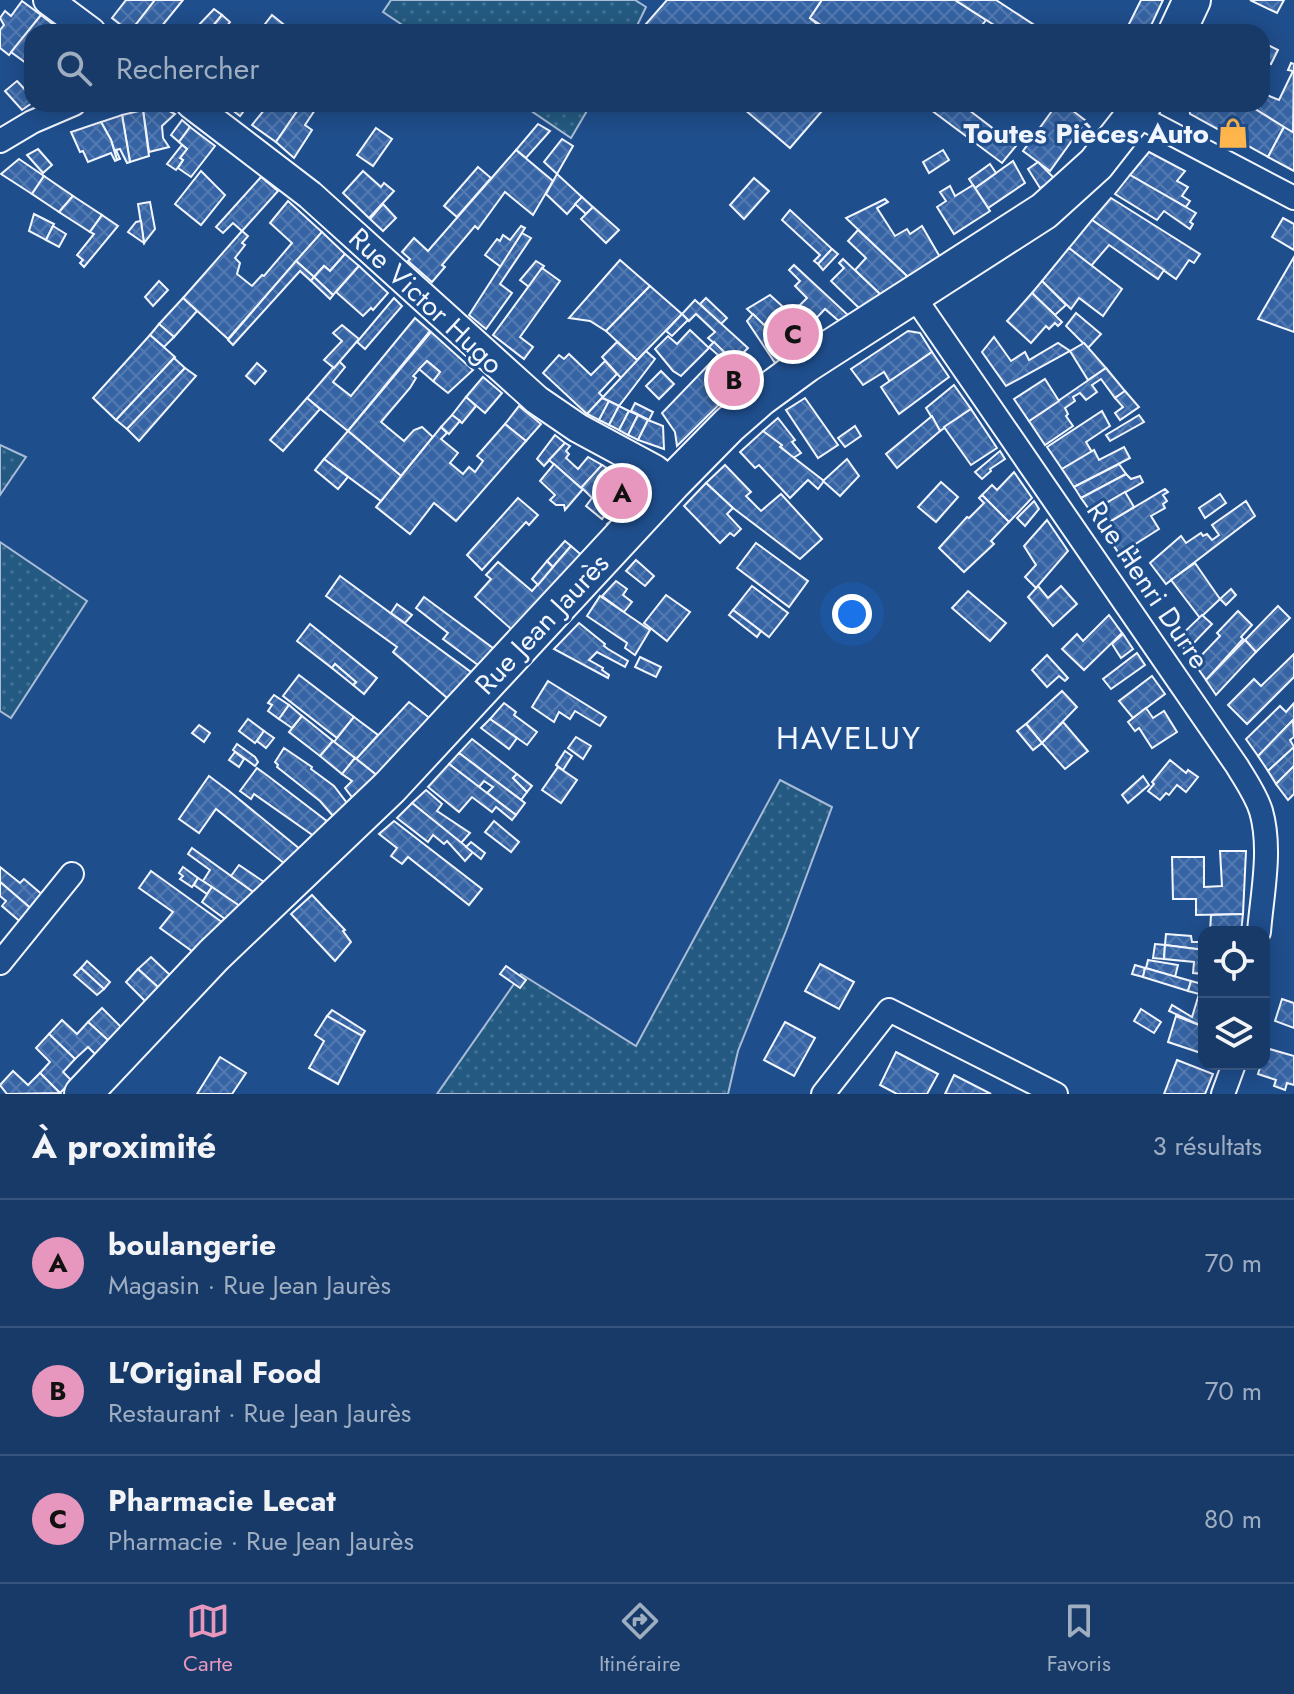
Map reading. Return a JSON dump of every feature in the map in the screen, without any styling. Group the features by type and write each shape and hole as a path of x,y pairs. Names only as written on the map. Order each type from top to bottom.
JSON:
{"main road":[{"path":"1181,24 1192,0"},
{"name":"Rue Jean Jaurès","path":"83,1094 214,955 398,779 729,425 771,389 1044,211 1084,177 1137,112"}],"street":[{"path":"48,0 80,24"},
{"path":"0,141 55,112"},
{"name":"Rue Victor Hugo","path":"201,112 310,195 537,400 578,428 654,469 672,483"},
{"path":"1144,112 1294,198"},
{"name":"Rue Henri Durre","path":"913,295 1237,766 1255,797 1261,812 1265,841 1259,926"},
{"path":"0,963 72,874"},
{"path":"823,1094 889,1010 1056,1094"},
{"path":"1223,1094 1232,1070"}],"shaded area":[{"path":"391,0 635,0 646,7 638,24 401,24 383,12"},
{"path":"533,112 586,112 571,138"},
{"path":"0,445 26,457 0,495"},
{"path":"0,542 87,601 11,718 0,711"},
{"path":"780,780 832,807 738,1051 728,1094 437,1094 521,974 636,1046"}],"building":[{"path":"126,0 155,0 136,24 120,24 112,18"},
{"path":"155,0 183,0 164,24 136,24"},
{"path":"667,0 822,0 810,18 817,24 646,24"},
{"path":"822,0 955,0 986,20 983,24 819,24 810,18"},
{"path":"955,0 996,0 1033,24 992,24"},
{"path":"1141,0 1163,0 1152,24 1129,24"},
{"path":"1250,0 1284,0 1277,13"},
{"path":"22,1 41,15 34,24 24,24 24,36 9,55 0,48 0,30 4,25 0,18 5,11 11,16"},
{"path":"214,9 222,15 215,24 200,24"},
{"path":"41,15 52,24 34,24"},
{"path":"222,15 230,22 228,24 215,24"},
{"path":"272,15 283,24 265,24"},
{"path":"24,36 24,62 11,52"},
{"path":"1270,46 1278,50 1270,63"},
{"path":"1291,63 1294,64 1293,133 1260,112 1270,112 1270,96 1279,100 1293,71 1288,70"},
{"path":"17,81 24,89 24,109 22,110 5,91"},
{"path":"143,112 175,114 162,126 163,138 169,147 149,152"},
{"path":"143,112 149,156 130,162 122,115"},
{"path":"263,112 297,112 276,142 252,125"},
{"path":"297,112 314,112 305,125 312,130 294,158 276,142"},
{"path":"747,112 821,112 790,148"},
{"path":"934,112 971,112 1016,146 1002,163"},
{"path":"1051,112 1074,112 1086,121 1050,171 1023,151"},
{"path":"1260,112 1284,127 1268,157 1190,114"},
{"path":"122,115 130,162 127,163 120,149 116,150 120,159 117,160 101,122"},
{"path":"182,120 190,127 179,142 171,135"},
{"path":"101,122 117,160 111,153 88,162 71,132"},
{"path":"538,124 550,131 526,158 516,150"},
{"path":"190,127 215,146 191,177 178,168 183,160 180,158 187,149 179,142"},
{"path":"1284,127 1294,133 1294,171 1268,157"},
{"path":"376,128 392,139 373,166 357,155"},
{"path":"562,139 573,146 557,174 544,162"},
{"path":"182,145 187,149 176,170 167,164"},
{"path":"38,149 52,165 43,173 27,155"},
{"path":"516,150 553,181 533,215 505,192 478,229 475,226 442,265 445,267 432,282 402,252 414,238 428,251"},
{"path":"943,150 949,160 929,173 923,162"},
{"path":"1149,152 1185,171 1177,181 1188,187 1182,196 1190,201 1186,207 1130,175"},
{"path":"19,159 44,176 32,194 1,174"},
{"path":"1013,161 1025,183 988,208 975,188"},
{"path":"1038,162 1055,179 1040,188 1028,169"},
{"path":"990,164 996,173 975,188 969,179"},
{"path":"478,167 491,178 457,217 444,206"},
{"path":"201,171 225,195 201,225 175,204"},
{"path":"363,171 381,187 384,183 394,191 369,218 343,193"},
{"path":"557,174 582,197 567,214 546,194"},
{"path":"1130,175 1196,213 1190,222 1193,224 1190,229 1164,211 1157,220 1115,194"},
{"path":"44,176 73,196 59,212 32,194"},
{"path":"261,177 278,191 242,231 233,223 223,233 216,227"},
{"path":"754,178 769,191 744,219 730,205"},
{"path":"973,185 990,211 954,234 937,207 946,201 940,192 950,186 955,196"},
{"path":"73,196 102,215 90,232 59,212"},
{"path":"582,197 593,207 586,214 575,204"},
{"path":"1111,198 1200,254 1194,263 1189,260 1176,279 1092,220"},
{"path":"885,199 888,202 877,208 895,236 907,229 910,234 922,226 940,257 908,277 846,218"},
{"path":"288,201 322,232 228,339 183,298 242,231 248,236 235,258 240,263 237,274 252,286 264,276 292,243 270,223"},
{"path":"150,202 155,229 144,243 138,204"},
{"path":"383,204 396,218 383,231 370,219"},
{"path":"593,207 619,230 606,243 581,219"},
{"path":"790,210 832,249 818,264 814,261 820,255 782,220"},
{"path":"34,214 54,224 46,240 29,231"},
{"path":"102,215 118,226 84,267 80,263 83,260 77,255 94,234 90,232"},
{"path":"1283,218 1294,224 1294,250 1272,237"},
{"path":"1092,220 1164,270 1158,279 1109,245 1091,266 1069,248"},
{"path":"141,221 144,243 128,232 136,222"},
{"path":"53,226 66,234 59,247 46,240"},
{"path":"521,226 525,228 501,267 485,255 497,239 500,241 503,235 510,240"},
{"path":"858,230 908,277 881,295 855,270 866,258 848,241"},
{"path":"322,232 345,254 330,271 324,266 314,277 296,261"},
{"path":"522,233 531,238 500,284 512,293 486,329 469,315"},
{"path":"1069,248 1122,289 1103,316 1079,298 1071,309 1042,281"},
{"path":"832,249 838,254 823,270 818,264"},
{"path":"345,254 359,266 333,295 314,277 324,266 330,271"},
{"path":"1294,257 1294,332 1258,319"},
{"path":"843,259 881,295 860,309 831,281 844,268 839,263"},
{"path":"620,260 650,286 606,331 590,321 569,318"},
{"path":"296,261 314,277 311,281 300,271 233,345 228,340"},
{"path":"536,261 544,266 529,287 520,280"},
{"path":"794,265 849,316 840,322 825,309 806,329 791,314 807,298 795,286 800,281 789,270"},
{"path":"359,266 388,293 363,316 336,292"},
{"path":"542,268 560,281 520,337 533,347 524,359 493,335"},
{"path":"314,277 333,295 330,299 311,281"},
{"path":"159,281 168,290 153,306 145,297"},
{"path":"1042,281 1066,305 1055,315 1032,293"},
{"path":"650,286 682,314 637,360 606,331"},
{"path":"1032,293 1062,322 1058,326 1055,323 1049,329 1046,326 1031,343 1007,321"},
{"path":"770,295 816,337 793,352 781,334 778,336 768,322 764,325 747,309"},
{"path":"183,298 197,311 174,337 159,324"},
{"path":"394,298 402,306 365,349 357,342"},
{"path":"706,298 727,318 721,324 700,304"},
{"path":"695,300 748,348 735,361 708,338 715,332 696,314 689,321 682,314"},
{"path":"1076,313 1101,334 1088,348 1066,326"},
{"path":"682,314 688,320 672,336 666,331"},
{"path":"753,314 764,325 768,322 778,336 781,334 793,352 775,363 747,321"},
{"path":"415,318 430,331 348,431 307,398 339,361 345,367 333,382 351,396"},
{"path":"159,324 174,337 164,347 150,335"},
{"path":"342,325 359,339 334,368 324,360 342,341 333,333"},
{"path":"690,330 709,348 681,376 655,349 668,336 677,344"},
{"path":"908,331 920,333 932,352 890,382 884,372 863,385 851,369"},
{"path":"431,332 473,370 448,393 433,381 440,372 427,361 413,376 416,378 410,388 381,422 404,441 414,430 422,427 433,437 401,476 348,431"},
{"path":"150,335 175,357 116,420 93,398"},
{"path":"994,337 1011,361 1025,352 1029,360 1058,343 1070,351 1006,386 982,352"},
{"path":"617,342 638,361 621,378 602,357"},
{"path":"714,342 748,376 677,446 675,432 662,413 718,355 709,347"},
{"path":"1084,343 1106,368 1088,380 1070,351"},
{"path":"646,351 655,359 619,406 602,398"},
{"path":"932,352 949,377 899,414 881,387"},
{"path":"569,354 591,375 605,361 617,374 599,393 603,397 587,414 543,373 559,355 564,359"},
{"path":"174,358 185,368 127,429 116,420"},
{"path":"427,361 440,372 433,381 419,369"},
{"path":"257,363 266,371 255,384 246,376"},
{"path":"185,368 196,376 139,441 127,429"},
{"path":"1106,368 1125,391 1115,398 1101,379 1092,385 1097,392 1086,400 1080,393 1073,397 1075,401 1065,408 1073,426 1045,445 1029,421"},
{"path":"661,371 674,384 659,399 646,386"},
{"path":"483,377 502,393 485,413 466,397"},
{"path":"1045,379 1059,401 1029,421 1014,399"},
{"path":"954,385 971,409 940,431 926,408"},
{"path":"1125,391 1139,407 1120,420 1115,413 1123,407 1115,398"},
{"path":"466,397 476,406 462,423 452,415"},
{"path":"307,398 320,409 283,451 270,440"},
{"path":"602,398 609,401 599,420 587,414"},
{"path":"805,398 838,445 818,458 786,410"},
{"path":"609,401 619,406 609,425 599,420"},
{"path":"635,403 653,412 649,420 631,411"},
{"path":"519,406 541,424 526,441 505,424"},
{"path":"619,406 629,411 619,430 609,425"},
{"path":"971,409 997,448 971,465 944,427"},
{"path":"629,411 638,415 628,435 619,430"},
{"path":"1102,411 1110,426 1086,442 1092,452 1062,469 1047,447"},
{"path":"452,415 460,421 449,434 441,427"},
{"path":"638,415 648,420 638,440 628,435"},
{"path":"1139,415 1144,422 1110,441 1106,435"},
{"path":"932,416 940,431 897,468 886,454"},
{"path":"778,418 801,453 793,458 763,431"},
{"path":"648,420 663,426 664,449 638,440"},
{"path":"505,424 526,441 456,521 434,503 410,534 376,507 441,427 447,433 441,439 458,453 450,463 463,474 469,467 475,472 483,461 477,456"},
{"path":"855,426 861,436 845,447 838,438"},
{"path":"348,431 401,476 381,501 324,459"},
{"path":"763,431 824,481 818,489 808,480 790,498 759,465 755,468 740,452"},
{"path":"555,435 565,443 544,466 537,459"},
{"path":"565,443 570,446 566,458 578,469 588,457 602,465 581,488 549,460"},
{"path":"1124,447 1130,458 1074,487 1062,469 1094,450 1099,460"},
{"path":"1000,451 1005,459 982,479 975,472"},
{"path":"324,459 348,477 338,489 315,470"},
{"path":"847,459 859,476 840,496 823,481"},
{"path":"554,464 581,488 602,465 635,485 638,503 613,530 607,524 612,520 605,515 612,507 592,498 583,489 565,510 564,505 556,505 550,500 555,495 540,481"},
{"path":"1119,464 1126,474 1081,498 1074,487"},
{"path":"725,465 751,492 746,496 761,511 781,494 822,539 800,559 733,508 706,483"},
{"path":"1014,472 1032,498 1009,522 982,495 992,485 997,490"},
{"path":"1126,474 1131,479 1140,476 1143,482 1091,512 1081,498"},
{"path":"941,482 958,497 936,522 918,507"},
{"path":"706,483 733,508 727,514 741,529 734,536 730,533 720,543 684,506"},
{"path":"1165,489 1168,492 1163,495 1167,501 1163,504 1165,508 1151,516 1159,529 1134,545 1138,551 1124,561 1101,527"},
{"path":"1125,492 1134,507 1101,527 1091,512"},
{"path":"1220,494 1226,503 1205,518 1199,508"},
{"path":"982,495 1009,522 991,541 994,544 964,572 939,548 984,503 979,498"},
{"path":"518,498 538,515 529,525 526,522 482,570 467,555"},
{"path":"592,498 612,507 602,519 586,506"},
{"path":"1034,501 1039,509 1025,526 1017,518"},
{"path":"1246,501 1255,516 1166,584 1150,563 1181,536 1186,543 1201,533 1212,540 1219,535 1212,525"},
{"path":"1047,520 1068,551 1036,588 1025,577 1036,565 1024,546"},
{"path":"565,541 571,546 553,567 547,561"},
{"path":"756,543 808,581 789,607 737,568"},
{"path":"571,546 586,559 519,636 475,597 491,579 486,575 498,562 532,591"},
{"path":"636,560 654,576 645,586 626,571"},
{"path":"547,561 553,567 538,585 532,579"},
{"path":"1195,563 1220,599 1200,618 1171,580"},
{"path":"340,576 475,675 452,702 393,652 397,647 326,596"},
{"path":"616,581 627,589 623,595 632,602 624,612 602,596"},
{"path":"752,586 788,613 769,637 733,610"},
{"path":"1038,586 1048,598 1061,586 1077,604 1053,626 1028,597"},
{"path":"1231,589 1236,595 1226,605 1220,599"},
{"path":"968,591 1006,623 990,641 952,608"},
{"path":"666,595 690,612 667,641 644,623"},
{"path":"600,596 650,630 635,655 625,648 627,643 587,616"},
{"path":"424,597 501,654 486,671 443,639 448,633 416,608"},
{"path":"397,604 412,615 405,623 391,613"},
{"path":"1278,606 1290,618 1256,652 1245,640"},
{"path":"733,610 761,631 757,637 729,615"},
{"path":"1238,611 1252,625 1206,680 1194,663 1220,636 1217,633"},
{"path":"1109,615 1122,633 1084,670 1062,649 1077,634 1083,641"},
{"path":"1202,615 1212,624 1186,651 1177,639"},
{"path":"579,623 604,646 628,661 625,667 597,652 589,660 603,668 608,678 554,649"},
{"path":"310,624 377,678 364,694 353,685 356,682 335,664 332,668 297,641"},
{"path":"1123,634 1133,649 1121,658 1112,644"},
{"path":"1245,640 1256,652 1216,695 1206,680"},
{"path":"1137,653 1145,665 1111,689 1103,679"},
{"path":"1294,654 1294,677 1247,724 1228,705 1254,679 1261,686"},
{"path":"1047,655 1068,678 1065,681 1059,676 1047,687 1032,670"},
{"path":"640,657 661,667 656,677 635,667"},
{"path":"335,664 356,682 353,685 332,668"},
{"path":"299,675 354,717 337,738 283,696"},
{"path":"1152,676 1165,694 1133,718 1119,701"},
{"path":"548,681 606,717 600,726 575,711 570,719 559,712 554,722 532,707"},
{"path":"1062,691 1077,707 1042,743 1026,724"},
{"path":"274,695 289,705 279,719 268,711 272,705 268,703"},
{"path":"409,702 436,723 383,780 356,759"},
{"path":"504,703 516,712 514,715 537,732 527,745 490,719"},
{"path":"1294,703 1294,719 1258,756 1246,739 1280,706 1286,712"},
{"path":"289,705 302,716 292,728 279,719"},
{"path":"1146,708 1153,718 1164,711 1177,732 1152,748 1139,728 1135,731 1128,722"},
{"path":"302,716 333,741 320,756 289,732"},
{"path":"354,717 378,735 356,759 334,742"},
{"path":"248,719 264,731 255,743 239,731"},
{"path":"490,719 517,738 509,749 481,728"},
{"path":"1293,720 1294,737 1290,740 1294,747 1268,771 1258,756"},
{"path":"1063,722 1088,751 1065,769 1042,743"},
{"path":"1026,724 1042,743 1033,750 1017,731"},
{"path":"199,725 210,733 204,742 192,733"},
{"path":"264,731 274,738 266,748 257,741"},
{"path":"576,737 591,746 583,759 568,748"},
{"path":"472,739 517,774 513,778 527,792 521,800 459,753"},
{"path":"333,741 355,758 342,774 320,756"},
{"path":"237,744 255,757 258,762 255,766 233,750"},
{"path":"1294,747 1294,766 1276,784 1268,771"},
{"path":"284,748 334,786 353,811 340,824 320,801 277,767 275,762"},
{"path":"565,751 572,756 563,770 556,765"},
{"path":"235,752 244,759 239,767 229,760"},
{"path":"459,753 525,803 516,815 487,793 493,787 484,781 479,787 449,764"},
{"path":"355,758 383,780 358,805 345,788 352,781 342,774"},
{"path":"1170,760 1186,773 1188,770 1198,777 1186,792 1177,785 1160,800 1148,791"},
{"path":"449,764 516,815 512,820 496,807 492,812 472,797 459,812 428,787"},
{"path":"1294,766 1294,794 1288,800 1276,784"},
{"path":"558,767 577,780 561,803 542,790"},
{"path":"257,768 336,828 321,841 254,794 251,799 240,791"},
{"path":"517,774 532,786 527,792 513,778"},
{"path":"209,776 306,854 290,868 216,809 199,833 179,819"},
{"path":"1143,776 1149,785 1128,803 1122,795"},
{"path":"426,790 442,804 437,811 470,833 461,843 412,803"},
{"path":"412,803 473,852 465,861 447,841 444,844 433,835 428,842 397,818"},
{"path":"394,821 482,889 469,905 408,857 402,864 391,856 397,848 379,834"},
{"path":"494,821 519,842 511,852 485,832"},
{"path":"471,842 485,853 481,859 466,847"},
{"path":"192,848 259,896 244,909 203,881 210,870 188,854"},
{"path":"1220,851 1246,851 1243,914 1196,915 1196,899 1173,899 1172,857 1204,857 1204,887 1222,886"},
{"path":"239,865 270,886 259,896 231,876"},
{"path":"0,867 20,883 24,879 45,897 34,911 0,882"},
{"path":"183,867 198,878 192,887 180,879 183,876 179,873"},
{"path":"151,871 226,925 196,954 160,928 173,912 139,888"},
{"path":"198,878 212,887 207,894 194,885"},
{"path":"0,882 34,911 23,924 2,906 6,901 0,896"},
{"path":"212,887 244,909 229,922 202,902"},
{"path":"312,895 345,930 351,942 335,961 291,914"},
{"path":"1243,914 1242,926 1210,926 1211,915"},
{"path":"1166,934 1191,936 1192,942 1198,942 1198,949 1165,945"},
{"path":"1155,944 1165,945 1164,959 1153,958"},
{"path":"1165,945 1198,949 1198,974 1193,973 1194,962 1164,959"},
{"path":"151,957 171,976 159,988 138,969"},
{"path":"1148,960 1178,965 1175,977 1146,968"},
{"path":"87,961 110,982 104,989 81,968"},
{"path":"820,964 854,982 839,1009 805,991"},
{"path":"1135,965 1145,968 1143,977 1132,974"},
{"path":"506,966 526,980 520,988 500,974"},
{"path":"81,968 104,989 97,995 74,975"},
{"path":"1145,968 1191,981 1188,991 1143,977"},
{"path":"138,969 159,988 146,1002 126,982"},
{"path":"1191,981 1198,983 1198,994 1188,991"},
{"path":"1198,997 1198,1024 1169,1011 1172,1005 1192,1017"},
{"path":"1282,999 1294,1003 1294,1028 1275,1021"},
{"path":"102,1008 122,1028 109,1041 88,1022"},
{"path":"1141,1009 1161,1022 1154,1033 1134,1021"},
{"path":"332,1010 365,1031 362,1036 327,1016"},
{"path":"327,1016 362,1036 338,1084 309,1068 324,1041 315,1035"},
{"path":"1176,1016 1198,1025 1198,1052 1168,1042"},
{"path":"62,1020 77,1034 88,1022 109,1041 96,1055 88,1047 75,1059 49,1034"},
{"path":"785,1022 815,1038 794,1076 764,1060"},
{"path":"49,1034 75,1059 63,1072 72,1081 60,1093 40,1073 50,1062 36,1048"},
{"path":"1270,1049 1294,1056 1294,1085 1287,1083 1285,1090 1274,1086 1276,1080 1258,1074 1259,1070 1270,1070"},
{"path":"896,1052 938,1074 927,1094 897,1094 880,1085"},
{"path":"220,1057 246,1073 232,1094 197,1094"},
{"path":"1177,1060 1213,1074 1205,1094 1164,1094"},
{"path":"13,1071 28,1085 40,1073 60,1093 7,1094 0,1085"},
{"path":"954,1075 991,1094 945,1094"}],"place":[{"name":"Toutes Pièces Auto","path":"1233,133"},
{"name":"Pharmacie Lecat","path":"793,334"},
{"name":"L'Original Food","path":"734,380"},
{"name":"boulangerie","path":"622,493"}],"district":[{"name":"HAVELUY","path":"849,738"}]}
